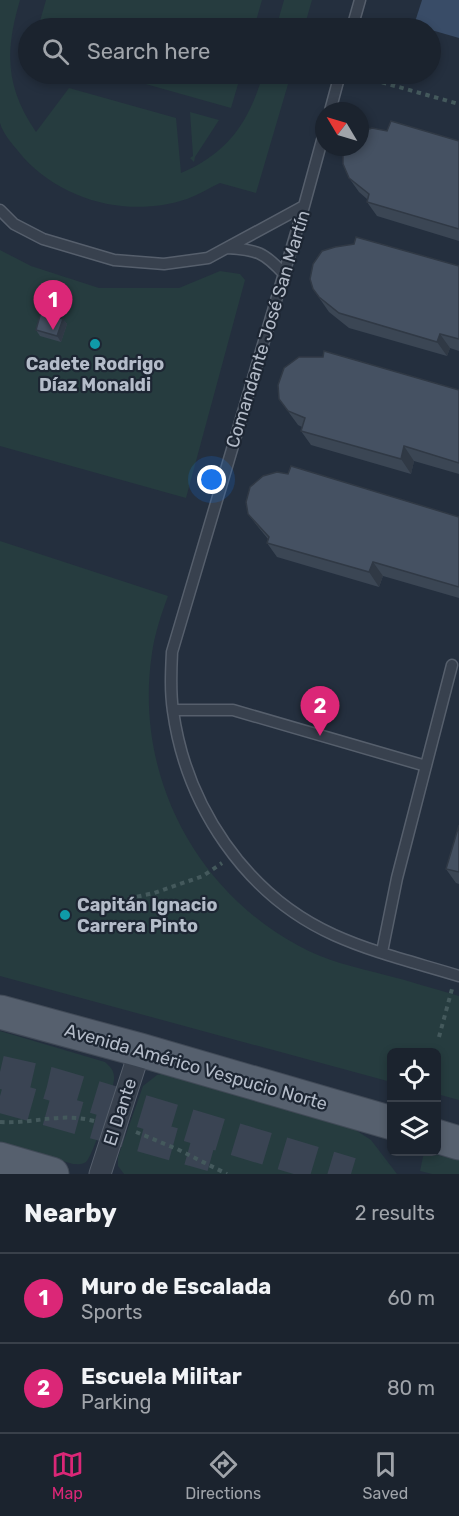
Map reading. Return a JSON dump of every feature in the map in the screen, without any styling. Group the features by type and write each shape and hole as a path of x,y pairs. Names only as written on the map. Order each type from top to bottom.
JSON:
{"main road":[{"name":"Avenida Américo Vespucio Norte","path":"0,1012 387,1122"},
{"path":"441,1138 459,1143"},
{"path":"0,1159 52,1174"}],"street":[{"name":"El Dante","path":"100,1174 140,1050"}],"lane":[{"path":"355,18 360,0"},
{"path":"332,102 337,84"},
{"name":"Comandante José San Martín","path":"318,156 172,652 171,681 178,741 191,782 215,829 233,855 278,900 332,934 457,975"},
{"path":"0,210 14,224 43,239 114,260 164,264 208,258 304,206"},
{"path":"228,248 252,249 269,258 284,273"},
{"path":"382,952 398,878 452,665"},
{"path":"173,710 233,710 426,766"}],"path":[{"path":"388,84 459,104"},
{"path":"93,906 154,893 203,876 233,855"},
{"path":"439,1037 457,975"}],"green space":[{"path":"0,0 20,0 12,36 11,68 18,100 36,132 69,88 176,118 181,173 212,156 224,146 243,121 259,84 288,84 256,193 220,183 195,196 165,204 143,207 99,202 78,195 39,173 13,145 0,123"},
{"path":"46,0 262,0 257,18 41,18"},
{"path":"284,0 312,0 307,18 279,18"},
{"path":"146,84 238,84 231,108"},
{"path":"190,112 219,120 194,162 190,158 193,156"},
{"path":"0,250 31,266 99,288 179,288 220,271 240,274 245,280 186,498 0,446"},
{"path":"0,541 168,596 153,646 149,697 152,741 163,783 179,823 201,860 229,893 262,922 299,946 341,963 459,996 459,1100 441,1095 441,1048 387,1048 387,1081 0,976"},
{"path":"0,1031 105,1062 113,1072 111,1094 98,1136 86,1162 73,1164 0,1143"},
{"path":"165,1073 354,1129 371,1140 397,1174 124,1174 118,1166 118,1157 143,1086 157,1075"},
{"path":"423,1156 441,1156 459,1160 459,1174 432,1174 420,1171"}],"water":[{"path":"422,0 459,0 459,38 441,33 441,18 416,18"}],"building":[{"path":"391,121 459,141 459,229 367,202 369,194 349,178 343,164 343,156 369,156 369,129 387,131"},
{"path":"356,237 459,266 459,339 440,334 437,342 339,313 319,297 310,279 313,264 322,251 354,244"},
{"path":"41,312 63,319 57,336 36,330"},
{"path":"324,351 459,390 459,463 404,446 401,459 301,431 305,418 288,411 279,399 278,385 284,368 299,357 323,357"},
{"path":"291,466 459,517 459,587 373,562 369,572 267,543 269,537 248,514 246,502 250,487 263,476 277,472 288,474"},
{"path":"459,825 459,872 446,869"}],"tunnel":[{"path":"0,1072 48,1083 351,1174"},
{"path":"0,1096 212,1155"}],"place":[{"name":"Muro de Escalada","path":"53,330"},
{"name":"Cadete Rodrigo Díaz Monaldi","path":"95,344"},
{"name":"Escuela Militar","path":"320,736"},
{"name":"Capitán Ignacio Carrera Pinto","path":"65,915"}]}
